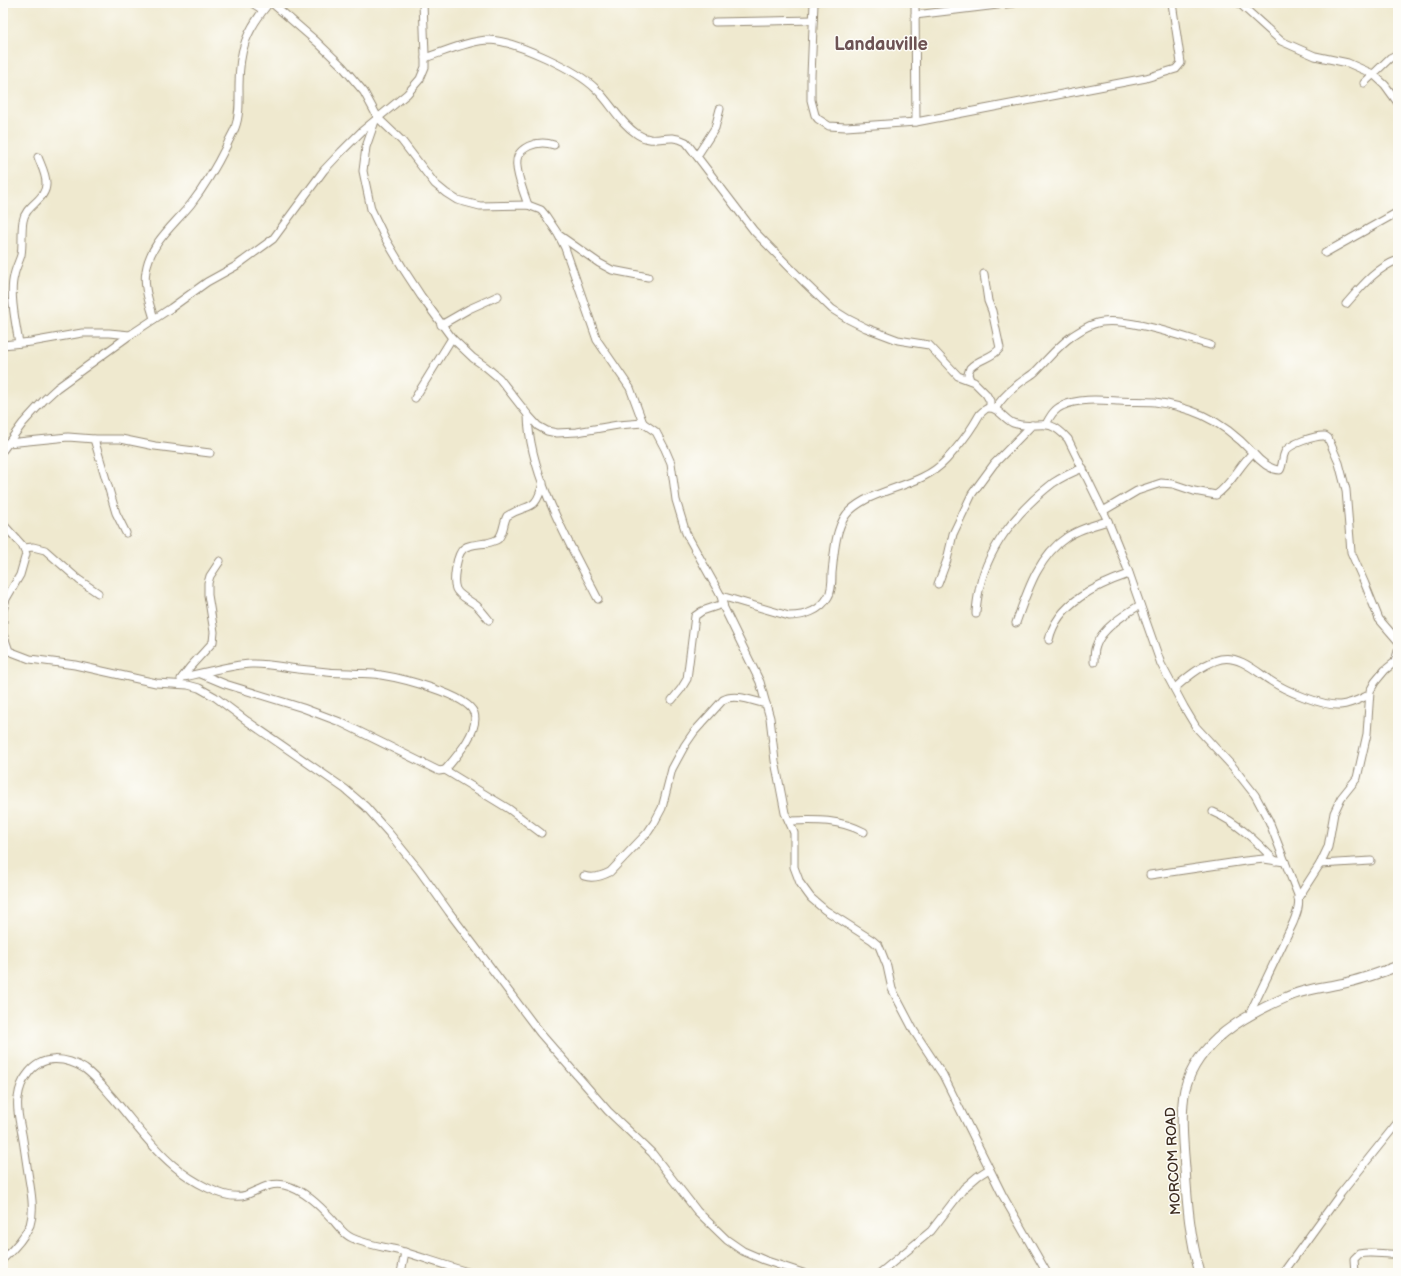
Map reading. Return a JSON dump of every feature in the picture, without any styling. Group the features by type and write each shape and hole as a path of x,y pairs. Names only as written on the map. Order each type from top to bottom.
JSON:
{"street":[{"path":"252,3 263,10"},
{"path":"154,319 146,286 148,261 159,241 191,204 222,157 235,129 238,116 239,70 242,48 249,31 269,3"},
{"path":"272,3 342,66 364,92 377,119 402,141 435,184 457,200 480,206 528,205 541,210 552,223 559,235 575,274 597,340 630,388 643,423 656,432 665,449 671,463 676,500 686,533 720,596 760,682 770,718 775,761 785,813 794,834 794,867 800,883 811,898 825,910 880,946 887,966 892,990 914,1031 944,1075 989,1169 1016,1220 1047,1273"},
{"path":"3,450 23,423 57,388 130,335 207,282 236,266 273,239 324,170 362,131 415,86 420,79 425,67 423,3"},
{"path":"814,3 811,100 815,115 818,119 829,126 846,127 916,122 1146,78 1176,69 1182,60 1178,46 1172,3"},
{"path":"916,3 916,122"},
{"path":"915,15 1014,3"},
{"path":"1239,3 1281,41 1315,56 1348,63 1373,74 1385,86 1398,103"},
{"path":"715,22 813,20"},
{"path":"425,58 454,48 488,40 515,46 556,64 587,82 605,98 619,118 639,135 648,140 667,137 681,139 689,145 754,231 832,309 866,328 898,340 929,345 958,376 974,382 986,394 992,409"},
{"path":"1364,83 1390,58 1398,54"},
{"path":"697,156 715,128 720,109"},
{"path":"377,119 366,147 363,170 371,210 396,257 441,325 452,338 473,358 499,378 528,415 538,426 547,431 557,434 643,423"},
{"path":"528,205 518,168 518,156 523,149 537,143 545,142 554,145"},
{"path":"20,343 16,323 12,284 21,255 23,220 29,209 44,194 46,189 46,182 38,157"},
{"path":"1325,253 1398,212"},
{"path":"559,235 599,263 612,270 648,277"},
{"path":"1346,304 1370,277 1398,260"},
{"path":"970,380 968,374 970,368 976,363 997,352 1000,348 992,311 988,301 984,274"},
{"path":"441,325 498,296"},
{"path":"992,409 1015,387 1034,373 1073,335 1094,324 1108,321 1122,322 1157,329 1210,345"},
{"path":"3,345 82,333 130,335"},
{"path":"415,398 452,338"},
{"path":"1046,424 1051,415 1060,407 1072,403 1095,400 1156,402 1189,410 1204,416 1229,430 1267,465 1277,470 1282,468 1285,453 1288,447 1320,435 1327,437 1339,463 1346,490 1352,552 1366,584 1378,620 1398,640"},
{"path":"720,596 789,616 800,616 811,612 822,605 829,597 838,530 846,515 854,507 875,495 914,482 929,474 945,462 980,414 986,409 992,409 1007,420 1024,426 1046,424 1061,430 1068,439 1083,468 1108,521 1129,574 1161,664 1196,727 1233,767 1255,795 1269,821 1298,898 1298,909 1293,922 1248,1016"},
{"path":"528,415 528,430 531,446 543,483 562,528 598,599"},
{"path":"938,584 947,560 953,534 972,494 994,464 1032,425"},
{"path":"8,443 68,437 121,439 155,446 210,453"},
{"path":"94,439 116,513 126,533"},
{"path":"1103,511 1137,492 1161,483 1173,484 1194,491 1216,494 1226,486 1242,463 1253,453"},
{"path":"976,614 979,586 991,554 1003,534 1032,502 1054,483 1083,468"},
{"path":"489,620 478,607 456,589 454,578 460,551 470,545 497,540 500,536 504,520 507,516 535,504 543,483"},
{"path":"1016,623 1033,579 1052,549 1068,536 1085,528 1108,521"},
{"path":"3,524 24,548 26,554 20,575 6,598 3,611 6,651 30,659 75,665 156,683 199,688 338,784 366,807 389,833 419,870 540,1033 608,1110 652,1153 697,1211 727,1240 743,1250 764,1260 803,1273"},
{"path":"24,548 33,547 45,550 86,586 98,593"},
{"path":"178,685 190,667 213,642 214,632 208,595 208,583 210,576 220,561"},
{"path":"1050,640 1052,630 1060,616 1067,608 1108,581 1129,574"},
{"path":"672,700 687,679 695,616 702,611 723,604"},
{"path":"1094,662 1096,645 1104,632 1127,612 1140,605"},
{"path":"1298,898 1320,864 1328,847 1334,813 1341,798 1357,778 1367,734 1369,695 1375,682 1385,670 1395,662 1398,651"},
{"path":"1174,688 1190,674 1222,659 1240,661 1283,688 1325,703 1340,705 1356,702 1369,695"},
{"path":"183,677 237,665 270,664 333,673 379,674 416,683 457,697 470,706 474,712 475,723 465,743 445,770"},
{"path":"201,674 225,684 322,715 398,749 435,769 442,771 445,770 509,809 541,833"},
{"path":"584,876 591,878 610,872 648,832 662,808 672,770 685,745 694,732 722,700 733,697 766,704"},
{"path":"1213,812 1233,823 1246,833 1276,861"},
{"path":"789,821 841,823 864,832"},
{"path":"1150,875 1264,859 1285,862"},
{"path":"1320,864 1371,861"},
{"name":"MORCOM ROAD","path":"1200,1273 1193,1246 1186,1188 1183,1139 1183,1102 1185,1089 1195,1065 1203,1053 1224,1032 1248,1016 1288,996 1355,980 1398,966"},
{"path":"3,1259 20,1242 30,1224 32,1214 32,1199 18,1115 18,1100 21,1086 31,1069 40,1062 53,1059 63,1059 85,1070 97,1080 154,1146 173,1165 189,1177 207,1187 235,1197 244,1196 265,1186 275,1184 285,1185 308,1197 334,1221 342,1231 352,1238 405,1252 471,1273"},
{"path":"1283,1273 1341,1193 1398,1122"},
{"path":"880,1273 931,1231 964,1188 989,1169"},
{"path":"401,1273 405,1252"},
{"path":"1355,1273 1354,1259 1359,1254 1398,1254"}],"district":[{"name":"Landauville","path":"881,44"}]}
